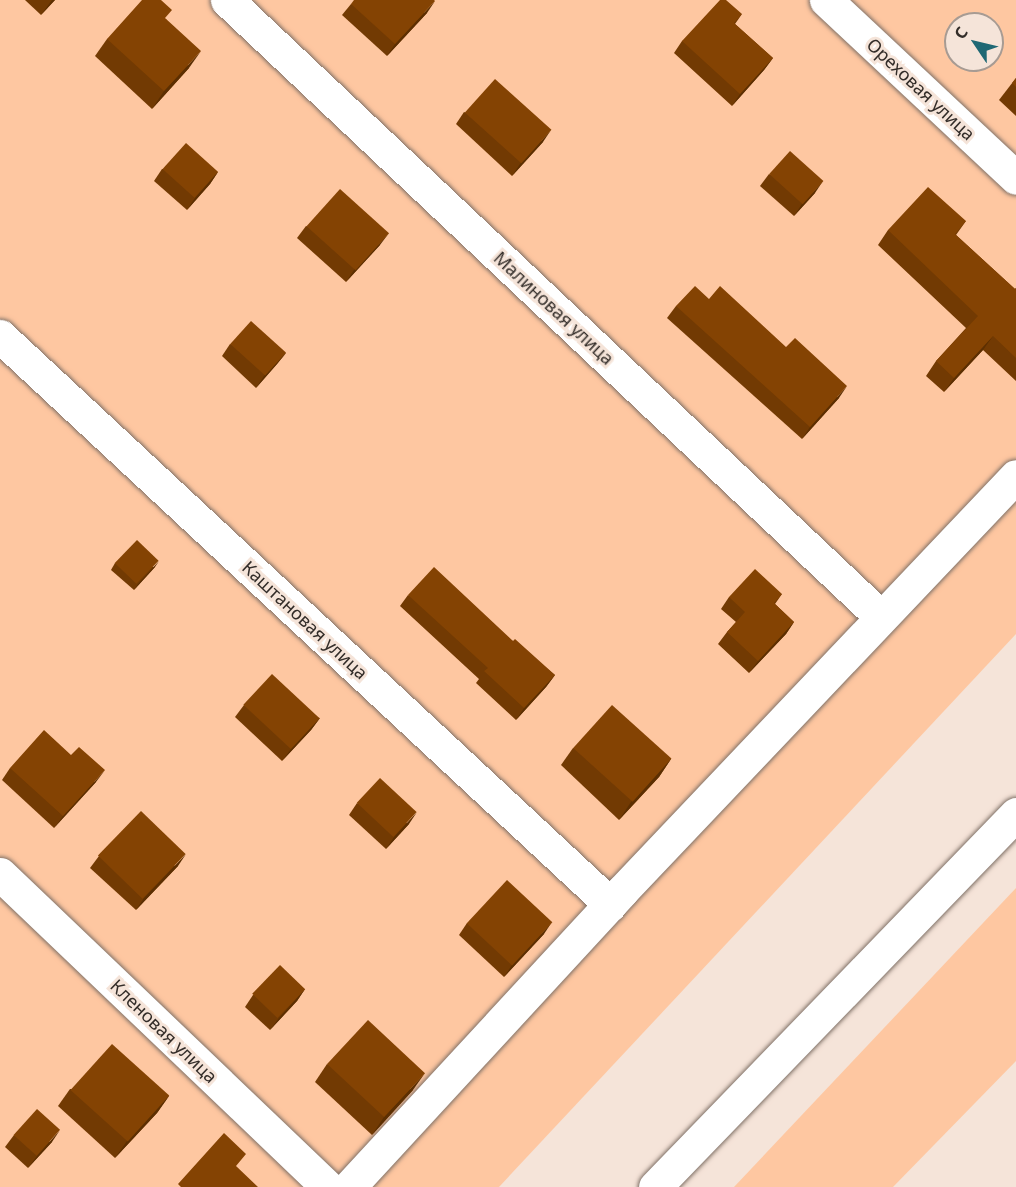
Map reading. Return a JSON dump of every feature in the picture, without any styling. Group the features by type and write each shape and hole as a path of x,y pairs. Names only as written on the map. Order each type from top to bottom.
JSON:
{"street":[{"name":"Малиновая улица","path":"227,0 881,617"},
{"name":"Ореховая улица","path":"826,0 1016,178"},
{"name":"Каштановая улица","path":"0,336 610,904"},
{"path":"349,1187 610,904 1016,476"},
{"path":"655,1187 1016,814"},
{"name":"Кленовая улица","path":"0,874 328,1187"}],"shaded area":[{"path":"0,0 1016,0 1016,462 335,1187 0,1187"},
{"path":"1016,487 1016,634 499,1187 358,1187"},
{"path":"1016,888 1016,1061 893,1187 734,1187"}],"building":[{"path":"142,0 161,0 172,10 165,18 201,51 164,91 107,39"},
{"path":"354,0 435,1 395,44 351,4"},
{"path":"720,0 726,0 742,14 734,23 773,58 740,94 682,41"},
{"path":"495,79 551,130 521,163 465,112"},
{"path":"186,143 218,172 195,198 163,169"},
{"path":"790,151 823,181 803,204 769,174"},
{"path":"928,187 966,221 955,234 1016,288 1016,358 993,336 954,378 936,361 978,316 888,230"},
{"path":"340,189 389,233 356,270 307,226"},
{"path":"695,286 709,299 720,286 786,347 795,338 847,386 810,427 676,306"},
{"path":"251,321 286,352 265,375 230,344"},
{"path":"137,540 159,561 136,584 115,563"},
{"path":"434,567 513,641 515,639 555,675 524,708 484,671 488,668 408,595"},
{"path":"755,569 782,594 774,603 794,622 758,661 727,632 745,612 729,597"},
{"path":"272,674 320,718 291,749 243,705"},
{"path":"612,705 671,759 633,802 573,748"},
{"path":"44,730 71,755 79,747 105,770 63,816 10,768"},
{"path":"380,778 417,812 393,837 357,803"},
{"path":"141,811 186,854 143,899 98,856"},
{"path":"507,880 552,922 512,965 467,923"},
{"path":"280,965 305,989 277,1018 252,994"},
{"path":"368,1020 425,1073 384,1117 327,1064"},
{"path":"112,1044 169,1096 128,1142 71,1090"},
{"path":"37,1109 60,1130 37,1156 14,1135"},
{"path":"224,1133 246,1154 236,1166 258,1187 181,1187 178,1184"}]}
